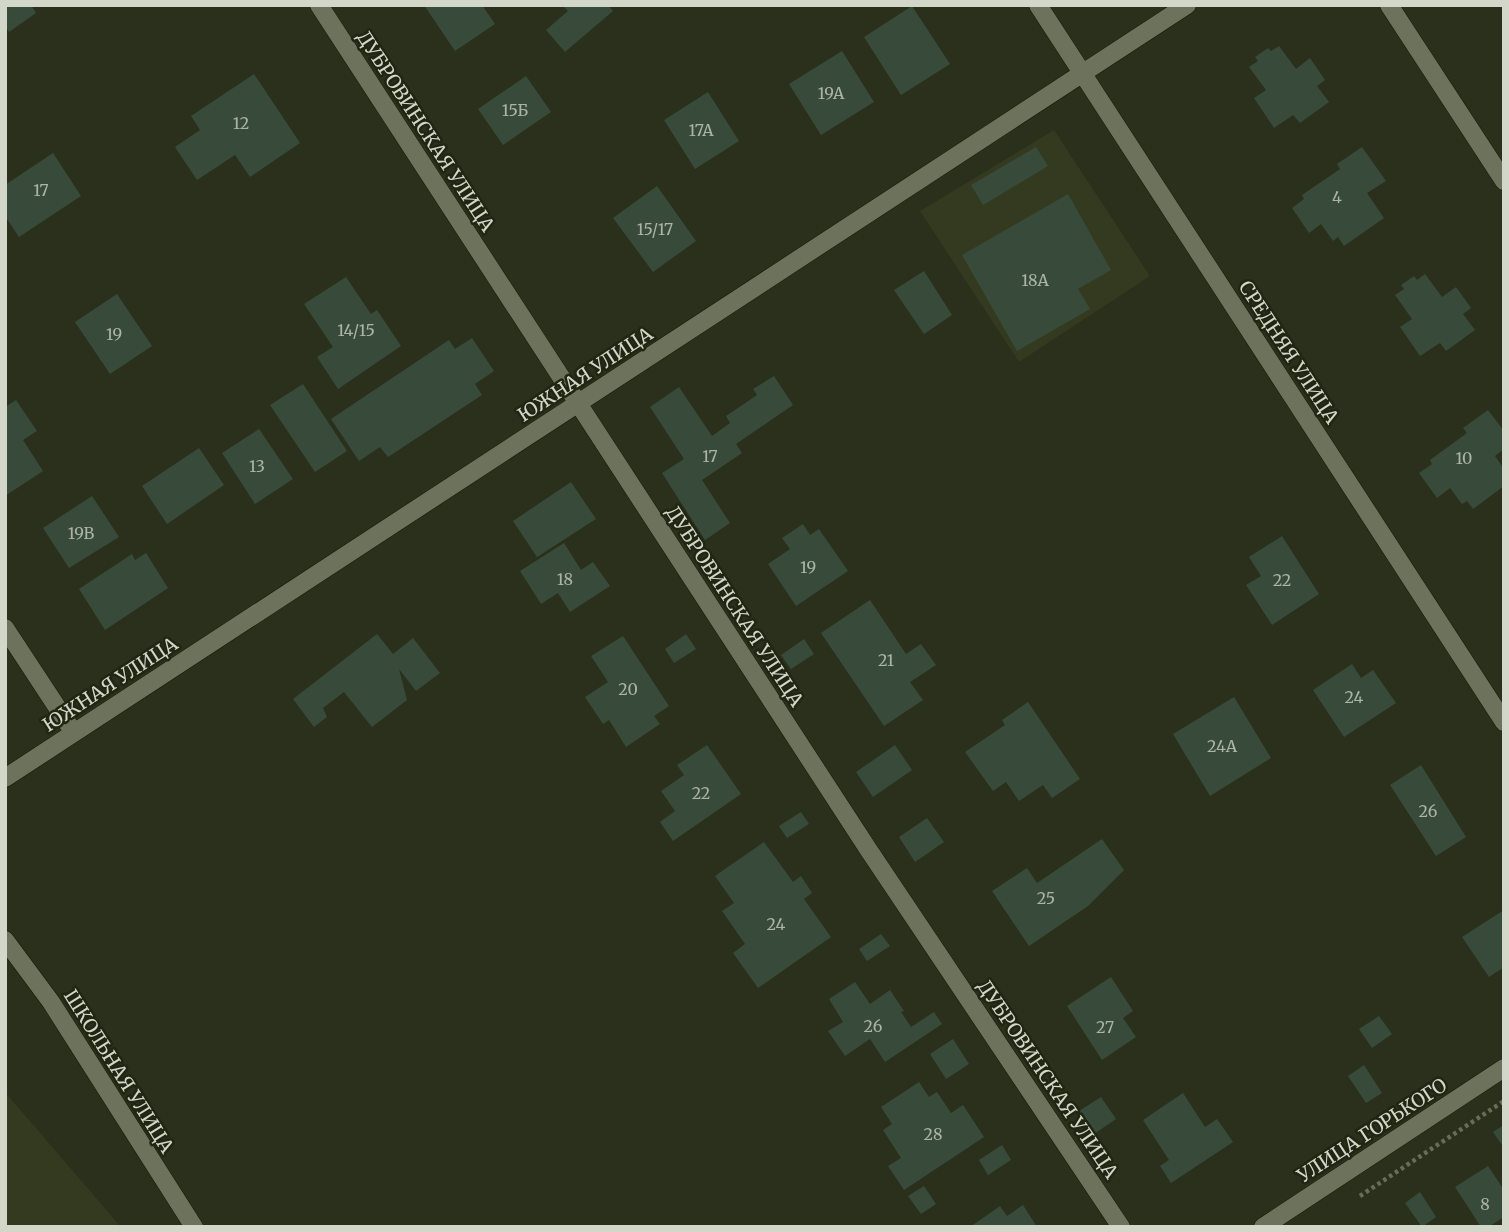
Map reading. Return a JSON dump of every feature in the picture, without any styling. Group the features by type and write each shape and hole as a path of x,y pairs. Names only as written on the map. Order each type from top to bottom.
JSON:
{"street":[{"name":"ДУБРОВИНСКАЯ УЛИЦА","path":"319,5 868,849 1121,1227"},
{"name":"СРЕДНЯЯ УЛИЦА","path":"1038,5 1504,722"},
{"name":"ЮЖНАЯ УЛИЦА","path":"5,778 1187,5"},
{"path":"1389,5 1504,181"},
{"path":"5,628 74,733"},
{"name":"ШКОЛЬНАЯ УЛИЦА","path":"5,940 51,1002 194,1227"},
{"name":"УЛИЦА ГОРЬКОГО","path":"1263,1227 1504,1068"}],"path":[{"path":"1358,1197 1504,1101"}],"shaded area":[{"path":"1054,130 1150,276 1019,362 920,211"},
{"path":"5,1092 121,1227 5,1227"}],"building":[{"path":"5,5 31,5 36,13 9,32 5,26"},
{"path":"424,5 482,5 495,24 455,51"},
{"path":"562,5 608,5 613,11 565,52 546,30 568,11"},
{"path":"912,6 950,64 901,95 864,37"},
{"path":"1279,46 1296,69 1310,58 1325,80 1317,86 1329,102 1300,123 1293,115 1274,128 1254,98 1266,90 1249,67 1258,61 1255,57 1268,48 1271,51"},
{"path":"842,51 874,102 821,135 789,84"},
{"path":"254,74 300,143 250,177 235,155 197,180 175,147 200,130 191,116"},
{"path":"526,76 551,112 503,145 478,109"},
{"path":"708,92 739,141 695,169 664,120"},
{"path":"1036,147 1048,166 983,205 971,185"},
{"path":"1362,147 1386,181 1367,193 1384,218 1344,246 1338,237 1333,241 1321,224 1309,233 1292,208 1304,199 1302,195 1340,169 1337,164"},
{"path":"53,153 81,196 19,237 5,216 5,185"},
{"path":"657,186 696,241 653,272 613,218"},
{"path":"1068,194 1111,270 1078,289 1090,309 1017,351 962,255"},
{"path":"924,271 952,315 924,334 894,290"},
{"path":"1425,274 1442,297 1456,287 1471,308 1463,314 1475,330 1446,351 1440,343 1420,356 1400,327 1412,319 1395,295 1404,289 1401,285 1414,276 1417,280"},
{"path":"346,277 371,314 377,310 401,346 338,389 317,357 333,347 304,304"},
{"path":"117,294 152,346 110,374 75,322"},
{"path":"472,338 494,371 475,384 482,395 388,457 380,447 359,461 331,419 449,340 455,349"},
{"path":"774,376 793,405 736,444 742,453 702,480 730,523 705,540 662,473 684,459 650,407 679,387 712,436 730,423 726,416 757,395 753,389"},
{"path":"303,384 347,451 315,472 270,405"},
{"path":"16,400 37,431 23,440 43,471 5,496 5,407"},
{"path":"1488,410 1504,431 1504,449 1495,456 1504,469 1504,486 1473,509 1467,501 1462,504 1450,488 1437,498 1419,473 1432,464 1430,460 1467,433 1463,428"},
{"path":"259,429 293,479 255,504 222,453"},
{"path":"199,448 224,485 167,524 142,486"},
{"path":"571,482 596,519 537,557 513,521"},
{"path":"92,496 119,537 69,568 43,528"},
{"path":"803,524 810,535 819,529 848,571 796,606 768,564 790,549 782,538"},
{"path":"1282,536 1319,594 1272,625 1246,585 1261,576 1249,557"},
{"path":"564,543 581,570 593,562 610,586 570,612 558,593 541,604 520,571"},
{"path":"146,553 168,588 105,630 79,589 132,554 135,560"},
{"path":"870,600 906,654 921,644 936,665 910,682 923,700 884,726 821,633"},
{"path":"377,634 393,654 413,638 440,673 416,691 399,669 407,700 372,727 344,692 323,708 327,717 314,727 293,699"},
{"path":"686,634 696,649 674,663 665,649"},
{"path":"623,636 669,706 654,716 660,724 626,747 609,720 603,724 585,697 608,682 591,656"},
{"path":"804,639 814,654 791,669 781,655"},
{"path":"1352,664 1361,678 1373,670 1396,703 1344,737 1313,690"},
{"path":"1234,697 1271,758 1210,796 1173,734"},
{"path":"1028,702 1080,779 1052,798 1043,785 1019,801 1006,782 993,791 965,752 1005,725 1002,720"},
{"path":"707,745 741,794 673,841 660,822 675,811 661,791 684,775 677,765"},
{"path":"895,745 912,770 873,797 856,772"},
{"path":"1421,765 1466,837 1436,856 1390,785"},
{"path":"801,812 809,824 787,838 779,826"},
{"path":"927,818 944,842 915,862 899,837"},
{"path":"1102,839 1124,870 1088,906 1029,946 992,891 1027,868 1037,883"},
{"path":"764,842 793,882 801,876 812,893 804,899 831,937 758,988 733,953 745,944 722,911 734,903 715,876"},
{"path":"1504,910 1504,967 1489,977 1462,937"},
{"path":"881,934 890,946 867,961 859,949"},
{"path":"1111,977 1133,1011 1123,1018 1136,1037 1102,1060 1067,1006"},
{"path":"855,982 870,1004 890,990 911,1027 934,1012 942,1024 885,1062 870,1039 845,1056 828,1031 843,1022 829,999"},
{"path":"1379,1016 1392,1034 1372,1048 1359,1029"},
{"path":"953,1039 969,1064 946,1079 930,1054"},
{"path":"1364,1065 1382,1093 1366,1103 1348,1076"},
{"path":"919,1082 929,1097 937,1092 951,1113 963,1105 984,1137 904,1190 888,1166 901,1158 883,1130 892,1124 881,1107"},
{"path":"1183,1093 1205,1127 1217,1119 1233,1142 1171,1183 1160,1166 1169,1160 1143,1120"},
{"path":"1101,1097 1116,1119 1094,1134 1079,1111"},
{"path":"1504,1125 1504,1148 1493,1132"},
{"path":"1002,1145 1011,1160 988,1175 979,1160"},
{"path":"1488,1166 1504,1190 1504,1217 1488,1227 1481,1227 1455,1187"},
{"path":"924,1186 936,1204 921,1214 908,1196"},
{"path":"1420,1192 1436,1217 1422,1227 1405,1203"},
{"path":"1023,1205 1037,1227 970,1227 1000,1206 1007,1216"}]}
